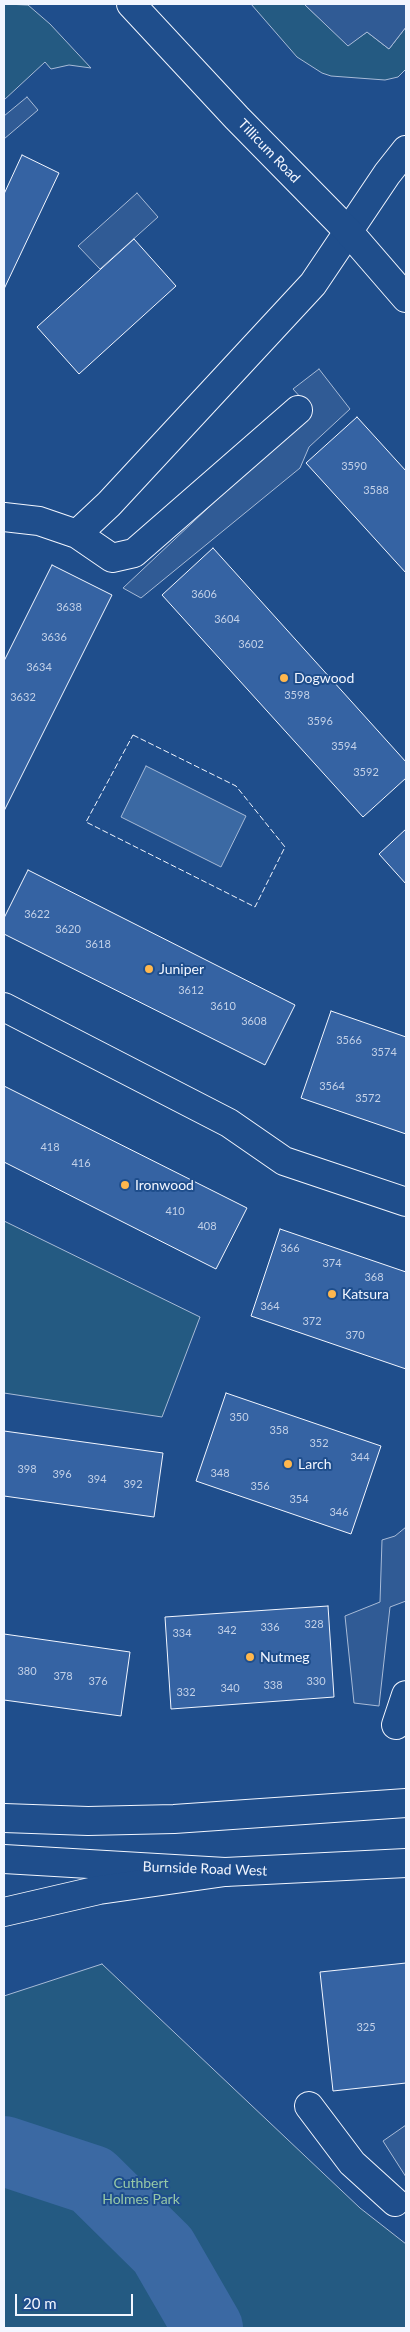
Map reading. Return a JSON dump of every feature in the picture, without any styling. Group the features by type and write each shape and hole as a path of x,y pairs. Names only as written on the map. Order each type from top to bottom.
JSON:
{"main road":[{"name":"Tillicum Road","path":"131,4 237,118 348,231 406,298"},
{"path":"77,534 122,490 313,284 406,150"},
{"path":"4,517 39,521 77,534 112,558 134,552 298,410"},
{"path":"4,1006 229,1124 284,1162 406,1202"},
{"path":"396,1726 406,1695"},
{"path":"4,1818 88,1821 174,1819 406,1803"},
{"name":"Burnside Road West","path":"4,1859 225,1872 406,1863"},
{"path":"4,1912 99,1890 225,1872"},
{"path":"309,2106 352,2163 396,2202"}],"green space":[{"path":"4,4 28,5 50,24 91,68 69,65 51,69 45,62 4,100"},
{"path":"251,4 304,4 348,45 367,32 389,49 406,27 406,69 398,77 385,80 331,76 322,73 297,57"},
{"path":"4,1221 200,1317 162,1417 4,1393"},
{"name":"Cuthbert Holmes Park","path":"102,1964 360,2208 406,2244 406,2328 4,2328 4,1996"}],"shaded area":[{"path":"304,4 406,4 406,27 389,49 367,32 348,46"},
{"path":"27,97 38,110 4,139 4,116"},
{"path":"137,193 158,217 100,269 78,246"},
{"path":"319,369 350,409 309,447 300,468 141,598 123,588 312,410 293,389"},
{"path":"146,766 246,816 221,867 121,817"},
{"path":"406,1527 406,1601 390,1607 379,1706 354,1703 345,1616 380,1602 382,1540 395,1536"},
{"path":"406,2125 406,2177 383,2141"}],"building":[{"path":"22,155 59,173 4,289 4,194"},
{"path":"134,239 176,286 79,374 37,327"},
{"path":"357,417 406,471 406,573 306,463"},
{"name":"Dogwood","path":"213,548 406,762 406,778 363,817 162,595"},
{"path":"52,565 112,595 4,811 4,661"},
{"path":"406,829 406,884 379,854"},
{"name":"Juniper","path":"28,870 295,1005 265,1065 4,934 4,918"},
{"path":"331,1011 406,1037 406,1134 301,1098"},
{"name":"Ironwood","path":"4,1086 247,1208 216,1269 4,1162"},
{"name":"Katsura","path":"280,1229 406,1272 406,1369 251,1316"},
{"name":"Larch","path":"226,1393 381,1446 351,1534 196,1481"},
{"path":"4,1431 163,1453 154,1517 4,1496"},
{"name":"Nutmeg","path":"328,1606 334,1697 171,1709 165,1617"},
{"path":"4,1634 130,1652 121,1716 4,1700"},
{"path":"406,1963 406,2083 333,2091 320,1972"}],"waterway":[{"path":"4,2151 92,2180 163,2250 208,2328"}],"fence":[{"path":"133,735 236,786 285,847 255,907 86,822 133,735"}],"place":[{"name":"Dogwood","path":"284,678"},
{"name":"Juniper","path":"149,969"},
{"name":"Ironwood","path":"125,1185"},
{"name":"Katsura","path":"332,1294"},
{"name":"Larch","path":"288,1464"},
{"name":"Nutmeg","path":"250,1657"}]}
